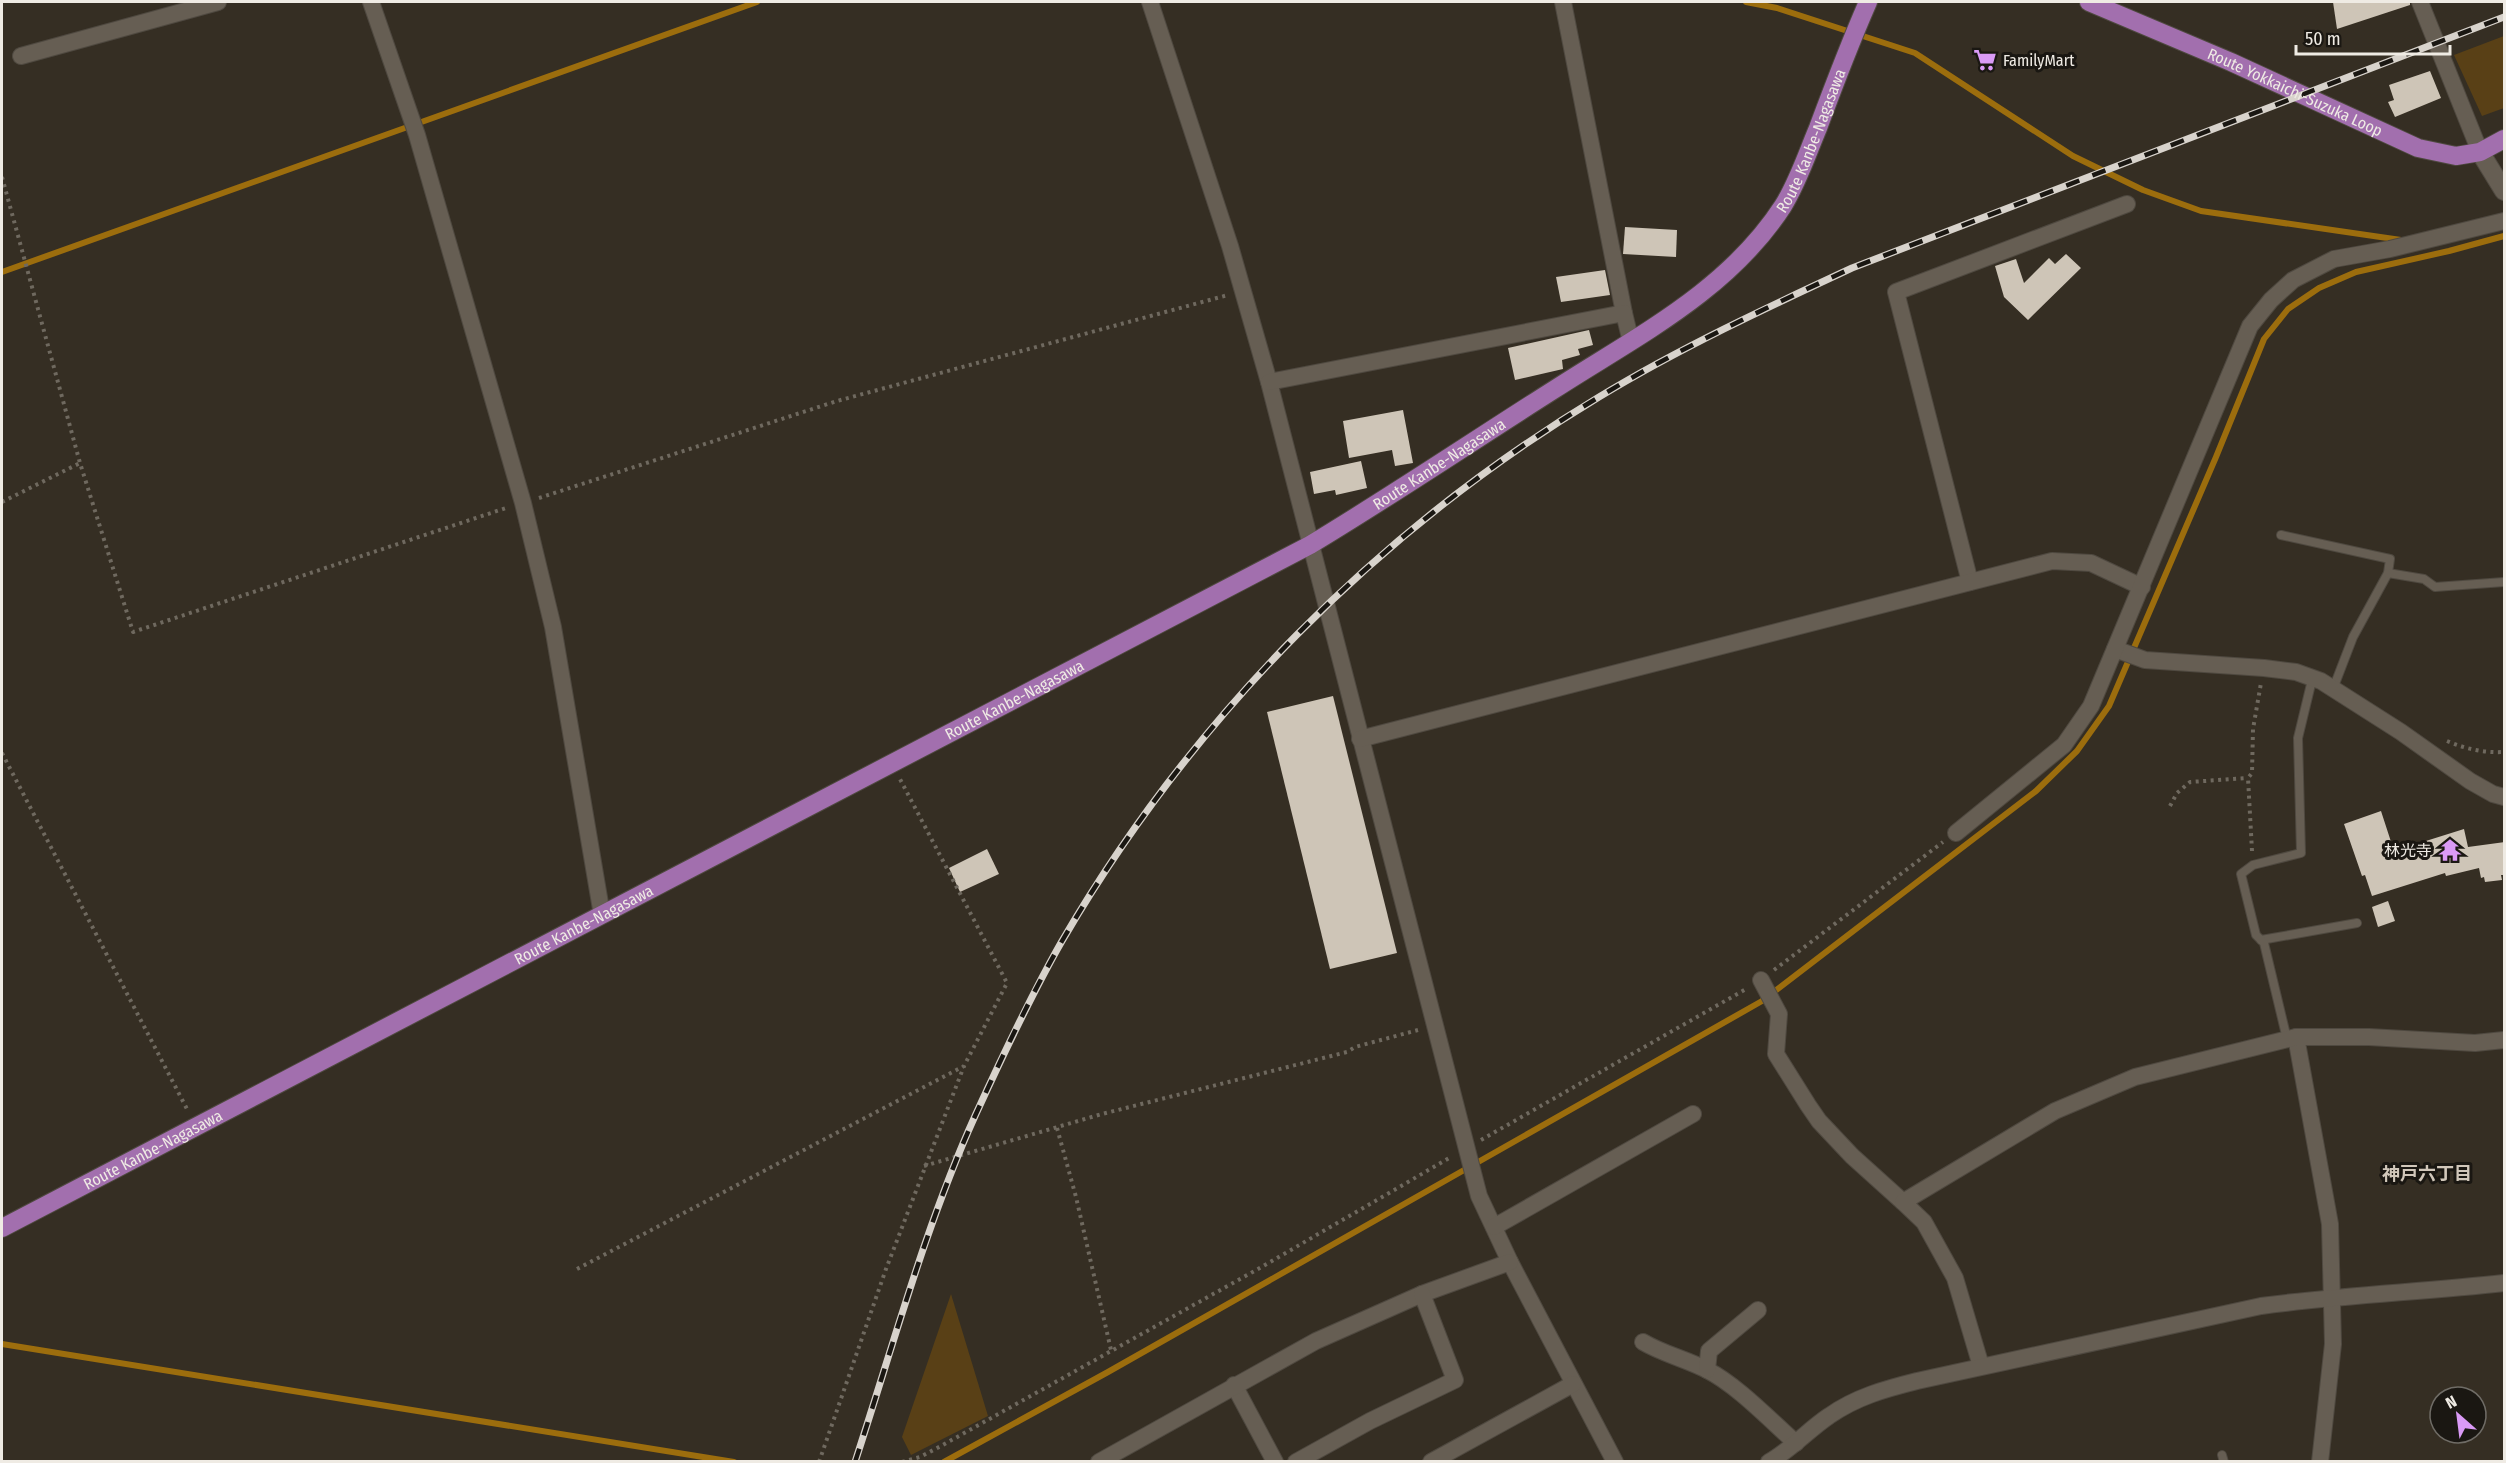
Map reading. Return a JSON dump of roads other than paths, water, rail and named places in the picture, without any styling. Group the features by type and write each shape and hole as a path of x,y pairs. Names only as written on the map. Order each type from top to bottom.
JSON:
{"main road":[{"name":"Route Kanbe-Nagasawa","path":"2,1228 1310,545 1631,342 1706,289 1738,263 1783,205 1803,165 1868,2"},
{"name":"Route Yokkaichi-Suzuka Loop","path":"2090,2 2232,62 2418,148 2456,156 2480,152 2505,140"}],"street":[{"path":"21,56 166,8 218,2"},
{"path":"371,2 416,131 523,503 553,627 602,915"},
{"path":"1150,2 1243,291 1269,382 1479,1196 1510,1262 1615,1461"},
{"path":"1563,2 1631,342"},
{"path":"2420,2 2480,152 2505,191"},
{"path":"1970,582 1896,292 2127,204"},
{"path":"1956,833 2064,744 2091,706 2117,649 2250,326 2271,300 2293,280 2334,259 2390,249 2505,221"},
{"path":"1269,382 1624,313"},
{"path":"1360,739 2052,561 2091,563 2142,587"},
{"path":"2117,649 2145,660 2264,668 2296,672 2312,680 2321,681 2401,732 2470,782 2493,794 2505,797"},
{"path":"1761,980 1779,1014 1776,1054 1820,1121 1852,1156 1924,1222 1955,1278 1981,1366"},
{"path":"1903,1202 2055,1111 2135,1077 2291,1038 2369,1036 2475,1043 2505,1040"},
{"path":"2291,1038 2330,1224 2333,1344 2320,1461"},
{"path":"1494,1227 1693,1114"},
{"path":"1099,1461 1316,1341 1422,1294 1510,1262"},
{"path":"1769,1461 1786,1452 1827,1417 1852,1401 1880,1390 2261,1306 2318,1298 2331,1299 2505,1283"},
{"path":"1296,1461 1455,1380 1422,1294"},
{"path":"1707,1370 1708,1351 1758,1310"},
{"path":"1643,1342 1661,1353 1707,1370 1727,1383 1796,1443"},
{"path":"1431,1461 1573,1384"},
{"path":"1234,1385 1275,1461"}],"lane":[{"path":"2281,535 2390,559 2388,573 2353,637 2333,689"},
{"path":"2388,573 2424,579 2435,586 2505,582"},
{"path":"2291,1038 2264,943 2256,935 2241,874 2253,865 2301,853 2298,738 2312,680"},
{"path":"2261,940 2357,923"}],"waterway":[{"path":"2,272 757,2"},
{"path":"1746,2 1777,8 1915,53 2073,156 2143,190 2201,211 2401,240"},
{"path":"944,1462 1108,1372 1762,1001 2036,791 2077,751 2109,706 2264,339 2288,309 2319,288 2356,272 2504,236"},
{"path":"2,1344 734,1462"}],"railway":[{"path":"855,1462 910,1287 957,1158 1017,1027 1062,941 1113,859 1170,781 1231,706 1296,635 1366,569 1440,507 1518,449 1630,379 1756,313 1852,268 2504,17"}],"place":[{"name":"FamilyMart","path":"1985,60"},
{"name":"林光寺","path":"2450,850"}],"district":[{"name":"神戸六丁目","path":"2427,1174"}]}
